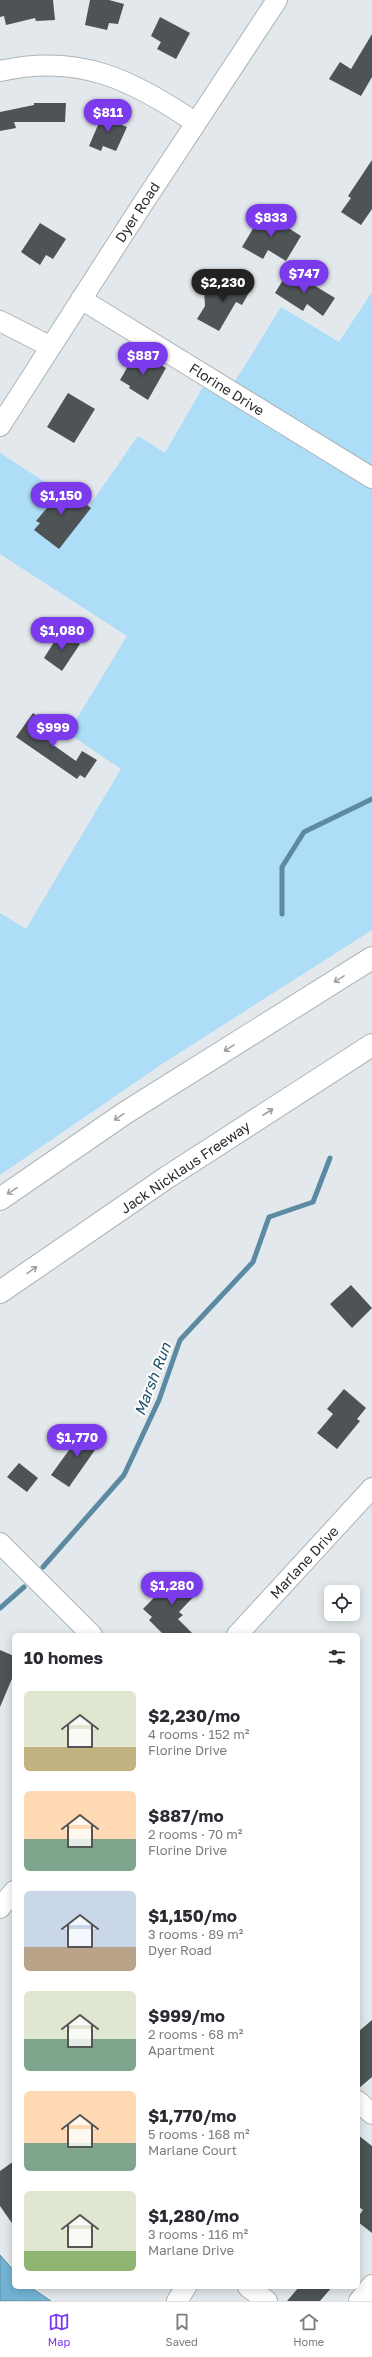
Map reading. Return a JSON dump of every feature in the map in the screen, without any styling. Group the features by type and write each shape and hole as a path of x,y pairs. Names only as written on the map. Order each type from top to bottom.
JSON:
{"highway":[{"path":"0,1199 126,1113 372,958"},
{"name":"Jack Nicklaus Freeway","path":"0,1292 166,1178 372,1046"}],"street":[{"name":"Dyer Road","path":"0,426 277,0"},
{"path":"0,71 44,65 85,68 120,78 158,96 196,123"},
{"name":"Florine Drive","path":"82,299 372,478"},
{"path":"0,321 51,347"},
{"name":"Marlane Drive","path":"239,1633 372,1488"},
{"path":"0,1543 90,1633"},
{"path":"0,1908 12,1893"},
{"path":"359,2301 372,2285"},
{"path":"178,2301 185,2289"},
{"path":"251,2289 267,2301"}],"shaded area":[{"path":"372,292 372,470 234,383 281,307 339,342"},
{"path":"204,385 372,485 372,930 162,1064 0,1175 0,913 26,929 121,769 68,733 127,636 0,554 0,453 87,509 138,436 165,453"},
{"path":"0,2255 12,2269 12,2289 33,2289 51,2301 0,2301"}],"building":[{"path":"0,0 53,0 55,20 36,21 35,18 6,25 4,16 0,17"},
{"path":"90,0 109,0 124,4 118,24 109,23 107,30 85,25"},
{"path":"160,17 190,33 176,59 157,49 161,42 151,36"},
{"path":"372,34 372,77 361,96 329,79 340,62 351,69"},
{"path":"34,103 66,103 65,122 14,122 16,128 0,131 0,112 34,105"},
{"path":"104,111 120,118 117,123 127,127 116,151 103,146 101,151 89,146"},
{"path":"372,160 372,209 361,225 341,212 351,198 348,196"},
{"path":"263,212 301,236 286,261 268,250 263,259 242,247"},
{"path":"40,223 66,239 53,259 46,255 40,265 21,252"},
{"path":"289,270 335,298 323,316 307,304 303,311 275,293"},
{"path":"229,277 251,289 242,305 236,302 219,331 197,319 205,306 204,291 219,295"},
{"path":"140,353 166,368 148,400 129,388 130,386 120,380 131,361 134,363"},
{"path":"68,393 95,409 74,443 47,427"},
{"path":"56,482 91,508 59,549 34,530 40,523 36,521 51,503 44,497"},
{"path":"61,631 80,644 62,671 44,658"},
{"path":"33,713 58,731 49,742 76,761 82,751 97,760 85,778 80,775 77,779 16,737"},
{"path":"351,1285 372,1308 352,1328 330,1304"},
{"path":"344,1389 366,1408 357,1419 360,1421 337,1449 317,1433 333,1414 327,1409"},
{"path":"85,1428 102,1440 69,1487 51,1475"},
{"path":"19,1463 38,1478 27,1492 7,1477"},
{"path":"179,1572 199,1591 179,1612 183,1615 178,1619 192,1633 162,1633 149,1620 152,1617 143,1609"},
{"path":"0,1650 12,1655 12,1679 0,1707"},
{"path":"372,2020 372,2077 360,2087 360,2030"},
{"path":"360,2137 372,2146 372,2233 360,2224 360,2214 363,2210 360,2208"},
{"path":"12,2162 12,2223 0,2206 0,2171"},
{"path":"297,2289 330,2289 320,2301 287,2301"}],"waterway":[{"name":"Marsh Run","path":"282,914 282,867 304,832 372,799"},
{"name":"Marsh Run","path":"43,1567 124,1475 159,1400 180,1340 253,1262 269,1217 313,1202 330,1158"},
{"name":"Marsh Run","path":"0,1608 24,1587"}]}
